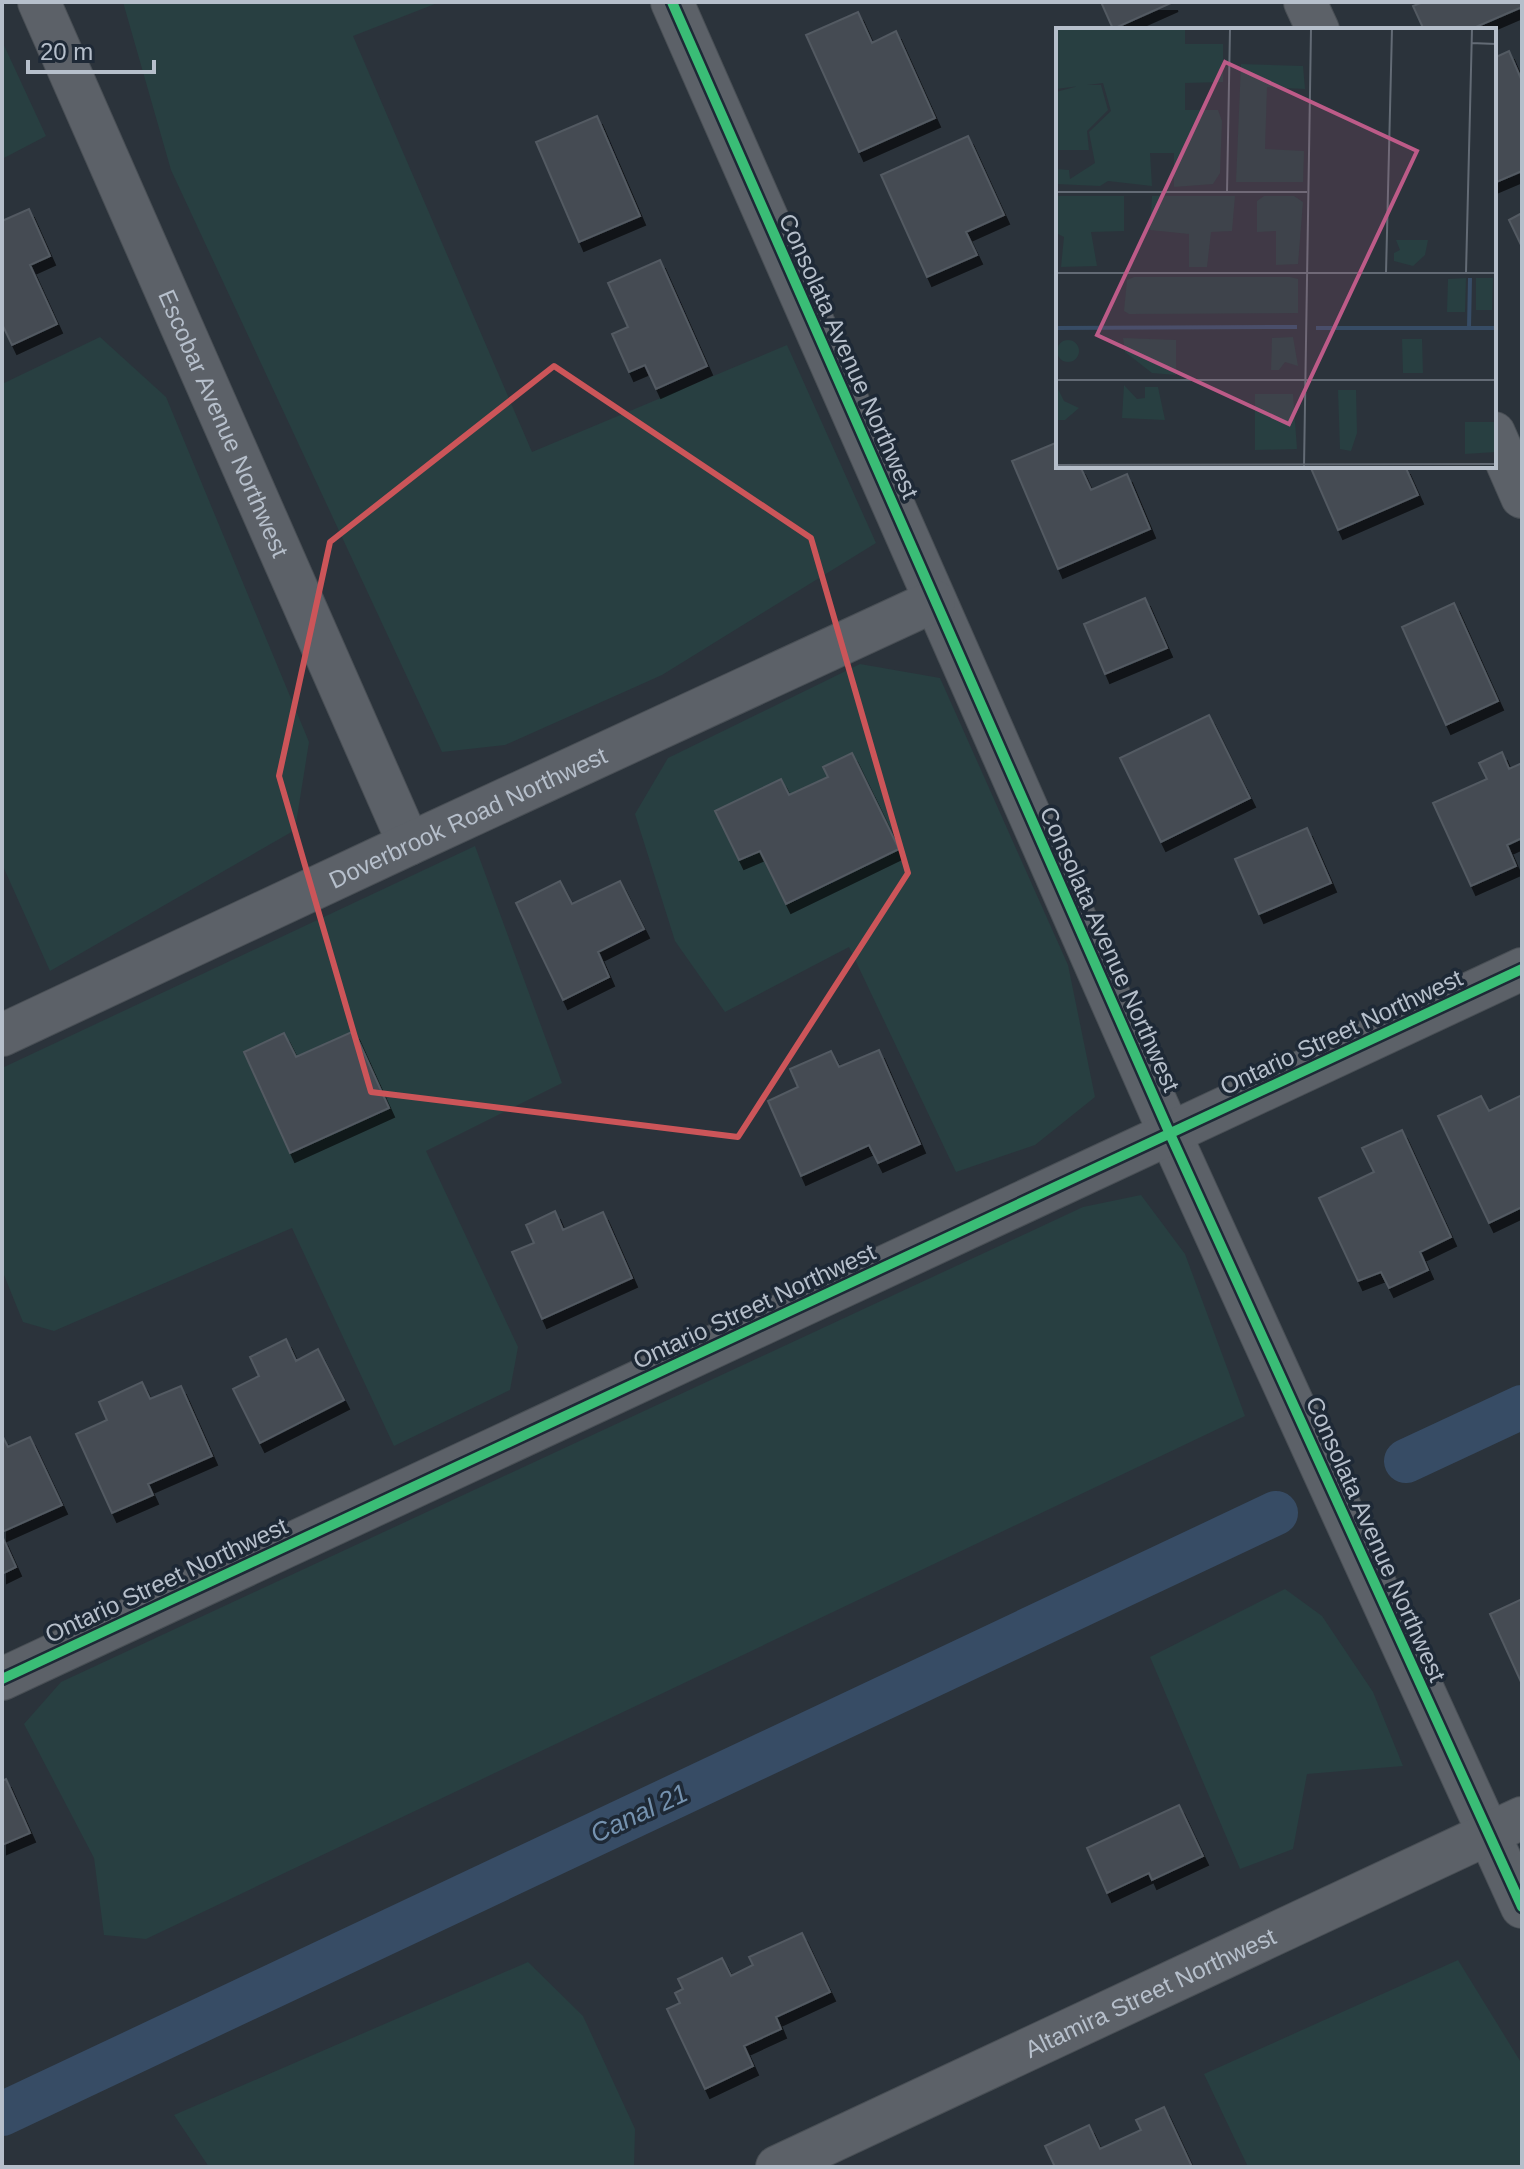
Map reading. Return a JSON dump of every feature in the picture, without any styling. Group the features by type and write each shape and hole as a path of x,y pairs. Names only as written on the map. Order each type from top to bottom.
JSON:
{"street":[{"name":"Escobar Avenue Northwest","path":"39,2 409,844"},
{"name":"Consolata Avenue Northwest","path":"672,2 1170,1134 1505,1826 1522,1907"},
{"path":"1305,2 1317,28"},
{"path":"1496,438 1522,497"},
{"name":"Doverbrook Road Northwest","path":"2,1035 934,601"},
{"name":"Ontario Street Northwest","path":"2,1679 1522,969"},
{"name":"Altamira Street Northwest","path":"777,2167 1505,1826"}],"highlighted area":[{"path":"554,366 811,538 908,873 738,1137 371,1092 279,776 330,542"}],"green space":[{"path":"123,2 440,2 353,36 532,452 787,345 876,543 662,675 505,745 442,752 171,170"},
{"path":"2,41 46,136 2,159"},
{"path":"100,337 166,397 309,742 295,830 50,971 2,864 2,384"},
{"path":"860,664 940,678 1068,965 1095,1097 1035,1145 956,1172 849,947 725,1012 675,941 635,814 668,758"},
{"path":"475,846 562,1083 426,1151 518,1347 510,1390 394,1446 292,1228 54,1331 23,1322 2,1270 2,1068"},
{"path":"1141,1195 1185,1254 1245,1416 146,1939 104,1935 94,1858 24,1724 61,1682 1083,1207"},
{"path":"1285,1589 1322,1616 1373,1692 1403,1766 1307,1774 1293,1849 1240,1869 1150,1657"},
{"path":"1458,1960 1522,2064 1522,2167 1248,2167 1204,2074"},
{"path":"528,1962 583,2016 635,2129 634,2167 209,2167 174,2115"}],"building":[{"path":"1101,2 1173,2 1115,28"},
{"path":"1423,2 1522,2 1522,7 1474,28 1423,28 1413,6"},
{"path":"858,12 872,43 896,31 935,118 859,152 806,35"},
{"path":"1509,51 1522,81 1522,171 1496,182 1496,57"},
{"path":"597,116 640,216 579,242 536,142"},
{"path":"968,136 1004,215 966,232 977,255 927,277 881,175"},
{"path":"29,209 50,256 30,265 57,324 12,345 2,324 2,221"},
{"path":"1522,213 1522,247 1509,220"},
{"path":"660,260 707,366 656,389 645,365 629,372 612,334 628,327 608,283"},
{"path":"1056,443 1056,468 1081,468 1091,490 1127,474 1150,529 1058,569 1012,461"},
{"path":"1311,468 1406,468 1418,495 1338,530"},
{"path":"1145,598 1167,648 1105,674 1084,624"},
{"path":"1454,603 1498,701 1446,725 1402,627"},
{"path":"1209,715 1250,798 1161,842 1120,758"},
{"path":"1502,752 1509,769 1522,763 1522,838 1507,845 1516,866 1471,886 1433,803 1487,779 1479,763"},
{"path":"852,753 899,849 786,904 760,851 739,860 715,811 781,779 789,795 828,777 823,767"},
{"path":"1307,828 1331,883 1259,914 1235,859"},
{"path":"560,881 572,904 620,881 644,929 598,952 609,977 563,1000 516,903"},
{"path":"354,1031 389,1108 290,1153 244,1052 284,1033 296,1057"},
{"path":"879,1050 920,1144 878,1163 869,1145 801,1176 768,1101 798,1087 790,1069 831,1051 839,1067"},
{"path":"1522,1095 1522,1207 1489,1223 1438,1116 1481,1096 1489,1111"},
{"path":"1402,1130 1451,1237 1420,1252 1428,1270 1389,1288 1381,1272 1358,1281 1319,1198 1374,1172 1362,1148"},
{"path":"555,1211 563,1230 603,1212 632,1278 542,1319 512,1252 534,1243 526,1225"},
{"path":"286,1339 296,1361 318,1349 344,1400 260,1443 233,1389 259,1376 250,1357"},
{"path":"142,1382 150,1399 181,1386 212,1456 148,1484 153,1495 112,1513 76,1434 107,1420 99,1402"},
{"path":"2,1435 8,1447 30,1437 62,1505 2,1532"},
{"path":"2,1536 16,1567 2,1574"},
{"path":"1522,1599 1522,1684 1490,1614"},
{"path":"6,1779 30,1833 2,1845 2,1781"},
{"path":"1179,1805 1203,1856 1152,1880 1149,1873 1107,1893 1087,1848"},
{"path":"802,1933 830,1992 776,2017 781,2029 744,2046 753,2066 705,2089 667,2009 680,2003 675,1993 683,1989 678,1979 722,1958 731,1976 753,1965 749,1957"},
{"path":"1164,2107 1192,2167 1055,2167 1045,2146 1089,2125 1100,2149 1141,2130 1136,2120"}],"waterway":[{"name":"Canal 21","path":"1406,1461 1522,1407"},
{"name":"Canal 21","path":"2,2114 1276,1513"}],"cycle path":[{"path":"672,2 1170,1134 1522,1907"},
{"path":"2,1679 1522,969"}]}
